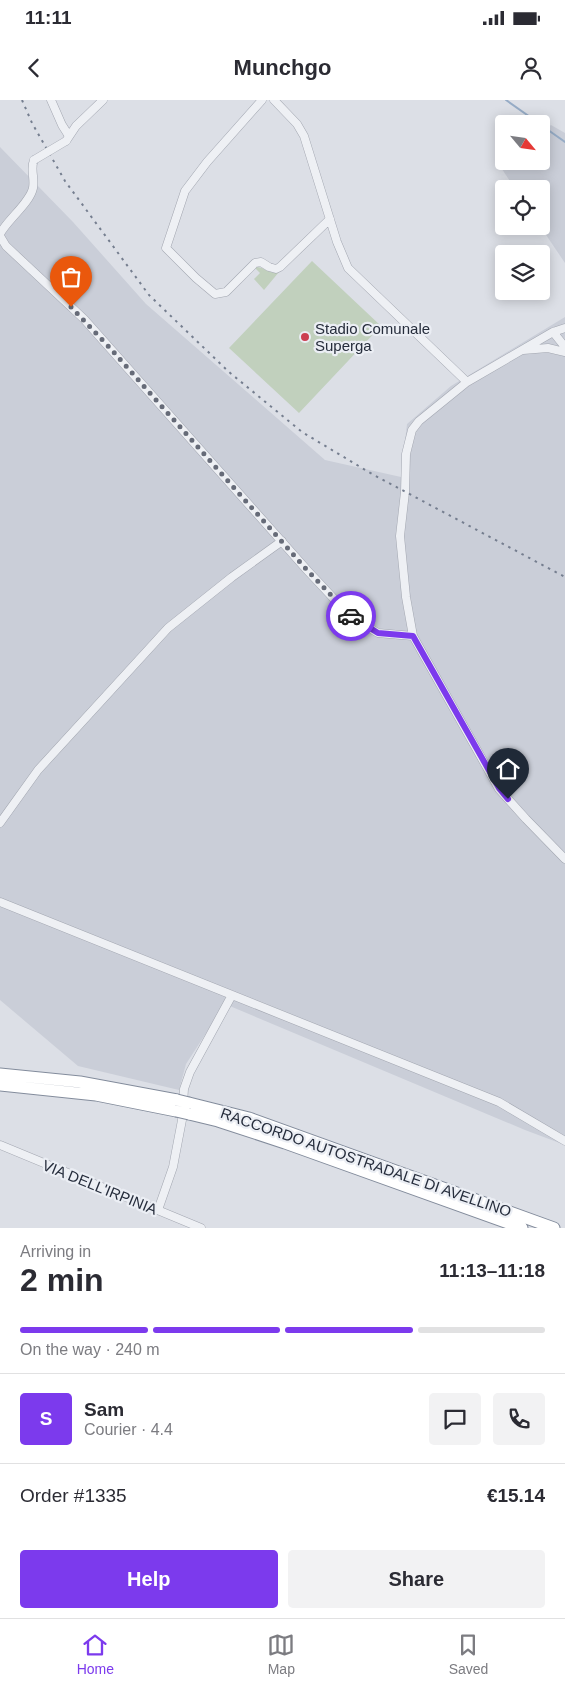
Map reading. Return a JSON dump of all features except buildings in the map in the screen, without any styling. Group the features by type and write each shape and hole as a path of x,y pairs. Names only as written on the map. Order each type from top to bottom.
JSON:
{"highway":[{"name":"RACCORDO AUTOSTRADALE DI AVELLINO","path":"0,1074 80,1082 176,1106"},
{"name":"RACCORDO AUTOSTRADALE DI AVELLINO","path":"0,1085 87,1094 249,1118 554,1228"},
{"name":"RACCORDO AUTOSTRADALE DI AVELLINO","path":"189,1108 227,1124 285,1142 522,1228"}],"street":[{"path":"51,100 67,139"},
{"path":"103,100 76,126 67,139 34,160 31,166 33,188 0,235 6,246 84,319 352,617 378,633 413,636"},
{"path":"262,100 207,162 185,191 166,248 215,294 226,292 255,263 261,262 269,268 276,269 280,267 330,220"},
{"path":"274,100 297,124 304,136 330,220 348,268 467,382"},
{"path":"565,328 553,332 467,382 419,421 412,430 406,454 405,492 400,526 400,548 413,636 499,788 565,859"},
{"path":"553,332 565,347"},
{"path":"521,350 548,348 565,352"},
{"path":"0,823 38,770 168,628 232,577 282,541"},
{"path":"0,902 499,1102 565,1141"},
{"path":"158,1210 173,1166 182,1120 184,1089 190,1072 232,995"},
{"name":"VIA DELL'IRPINIA","path":"0,1145 201,1228"}],"shaded area":[{"path":"550,126 565,133 565,263 546,235 550,235 550,180 509,180 503,170 550,170"},
{"path":"0,147 73,222 146,304 325,460 401,477 407,424 451,386 565,317 565,1145 225,1004 186,1064 179,1090 78,1066 0,1000"}],"green space":[{"name":"Stadio Comunale Superga","path":"312,261 381,326 299,413 229,348"},
{"path":"256,267 271,272 279,272 264,290 254,279 260,273"}],"waterway":[{"path":"506,100 527,115"},
{"path":"550,131 565,142"}],"railway":[{"path":"22,100 32,123 65,181 149,295 229,372 302,432 372,474 565,577"}],"way so far":[{"path":"71,307 84,319 307,570 351,616"}],"place":[{"name":"Stadio Comunale Superga","path":"305,337"}],"route":[{"path":"351,616 378,633 413,636 499,788 508,799"}]}
